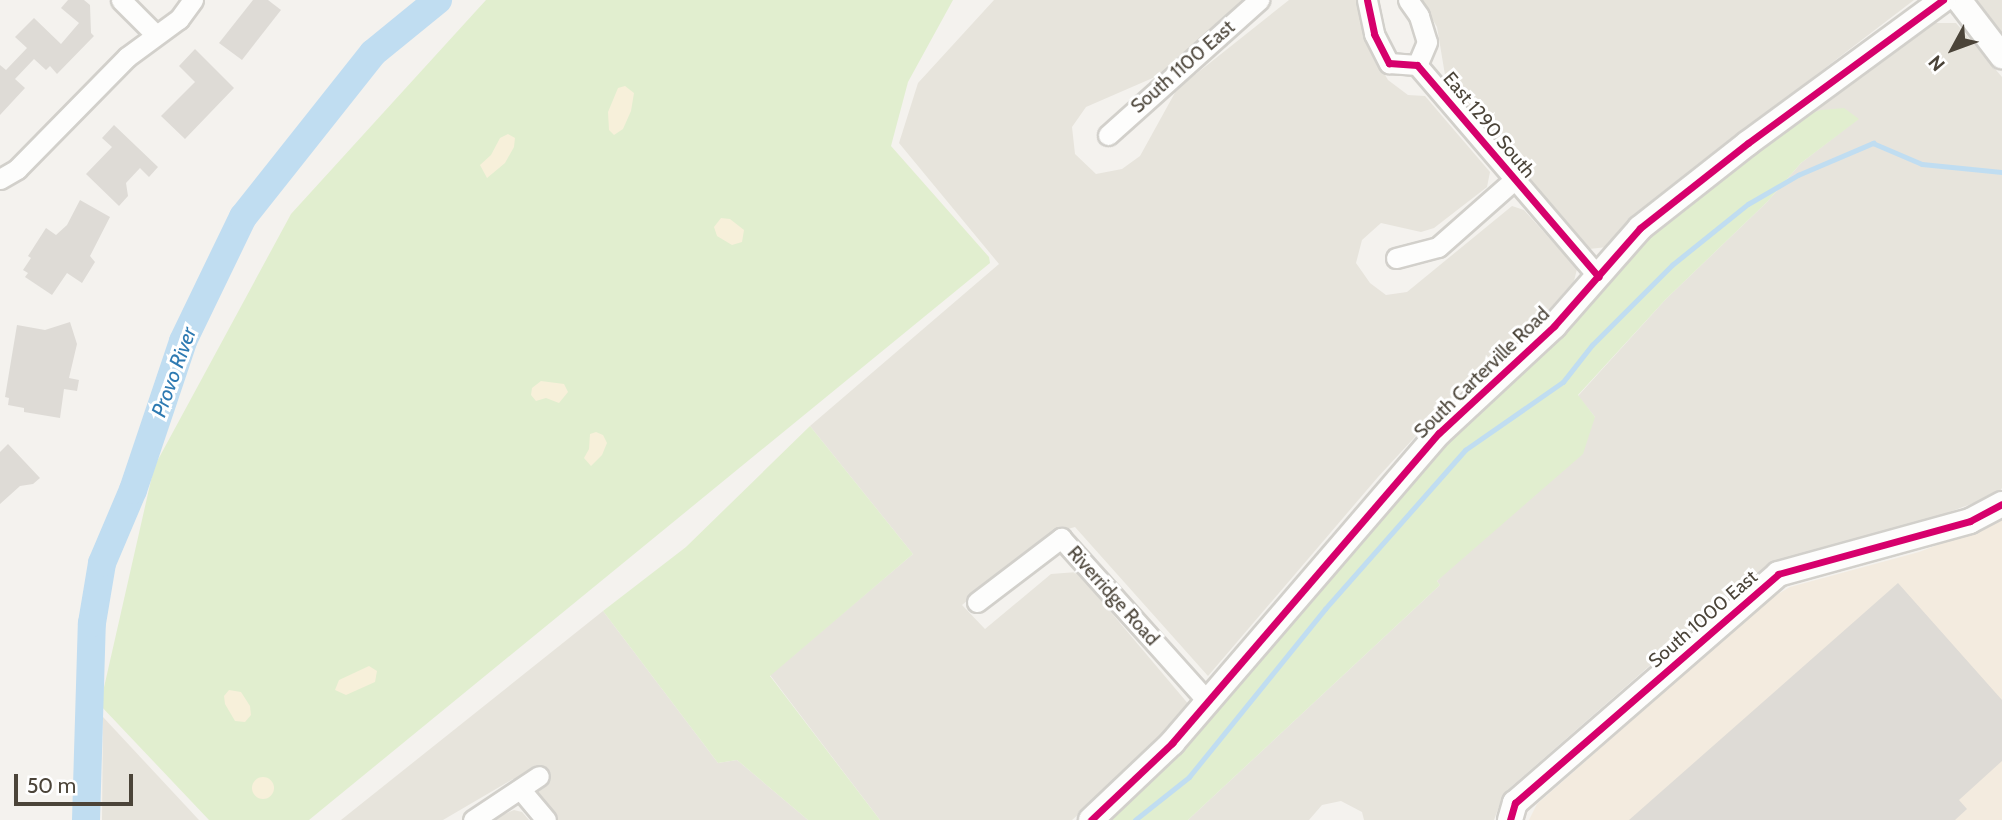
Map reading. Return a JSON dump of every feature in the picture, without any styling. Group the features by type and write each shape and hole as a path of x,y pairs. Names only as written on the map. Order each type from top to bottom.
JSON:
{"street":[{"path":"121,0 156,35"},
{"path":"0,179 17,169 127,57 179,19 193,0"},
{"name":"South 1100 East","path":"1108,135 1259,0"},
{"name":"East 1290 South","path":"1367,0 1374,34 1389,63 1417,65 1599,278"},
{"name":"East 1290 South","path":"1408,0 1419,16 1427,42 1417,65"},
{"name":"South Carterville Road","path":"1091,820 1172,743 1439,433 1554,326 1599,278 1640,228 1942,0"},
{"path":"1959,0 2002,57"},
{"path":"1396,258 1438,247 1514,180"},
{"name":"South 1000 East","path":"1510,820 1515,803 1778,574 1970,521 2002,503"},
{"name":"Riverridge Road","path":"977,602 1061,538 1207,701"},
{"path":"473,820 539,776"},
{"path":"521,790 546,820"}],"shaded area":[{"path":"994,0 1246,0 1155,77 1086,107 1072,127 1075,154 1096,174 1122,169 1140,156 1177,89 1289,0 1357,0 1370,49 1388,80 1408,95 1425,96 1490,172 1487,187 1434,228 1421,232 1381,223 1362,240 1356,263 1370,283 1386,295 1407,292 1512,206 1524,210 1577,269 1574,281 1530,331 1449,400 1378,477 1208,676 1075,527 1050,534 962,605 985,629 1051,574 1077,572 1190,706 1168,737 1072,820 880,820 770,675 913,554 810,426 999,264 899,143 918,83"},
{"path":"1421,0 1914,0 1740,133 1607,247 1589,249 1447,87 1437,27"},
{"path":"1973,0 2002,0 2002,43"},
{"path":"1927,23 1956,23 2002,77 2002,488 1998,494 1909,527 1768,567 1749,579 1504,793 1494,820 1364,820 1362,812 1341,801 1322,805 1309,820 1188,820 1440,585 1437,581 1595,417 1578,396 1666,299 1767,202 1801,163 1858,119 1800,117"},
{"path":"2002,520 2002,820 1529,820 1537,804 1771,598 1790,587 1919,552"},
{"path":"603,611 718,763 737,760 808,820 558,820 525,780 513,779 443,820 341,820"},
{"path":"103,717 199,820 102,820"},
{"path":"514,810 522,812 529,820 491,820"}],"green space":[{"path":"486,0 953,0 908,82 891,146 989,257 990,263 309,820 209,820 100,705 154,467 291,214"},
{"path":"1844,108 1859,119 1801,163 1767,202 1666,299 1578,395 1595,417 1583,454 1437,581 1440,585 1188,820 1101,820 1400,485 1639,241 1800,117 1821,110"},
{"path":"810,426 913,554 770,676 880,820 808,820 737,760 718,763 603,611 686,547"}],"sand":[{"path":"625,86 634,93 631,111 623,129 614,135 609,130 608,112 618,88"},
{"path":"508,134 515,138 514,147 505,163 487,178 480,165 491,155 500,138"},
{"path":"721,218 730,219 744,230 742,242 732,245 717,236 714,227"},
{"path":"541,381 564,384 568,392 559,403 546,398 536,401 531,395 532,388"},
{"path":"596,432 603,435 607,443 602,455 591,466 584,458 589,449 590,434"},
{"path":"369,666 377,671 375,682 346,695 335,690 339,680"},
{"path":"229,690 241,692 250,706 251,715 245,722 235,721 225,704 224,696"},
{"path":"263,777 271,780 274,788 271,796 263,799 255,796 252,788 255,780"}],"building":[{"path":"68,0 84,0 90,5 91,33 94,36 57,74 50,66 46,70 34,59 15,79 25,88 0,115 0,65 6,70 27,48 15,37 34,18 61,44 79,23 61,8"},
{"path":"253,0 268,0 281,10 242,60 219,43"},
{"path":"195,49 234,88 185,139 161,116 195,82 179,66"},
{"path":"114,125 158,167 149,177 140,168 126,183 128,196 119,206 86,174 112,147 102,138"},
{"path":"80,200 110,217 90,256 95,262 82,283 67,273 52,295 25,277 28,273 23,270 31,258 28,256 46,228 56,235 67,225"},
{"path":"70,322 77,344 69,378 79,380 77,391 64,389 60,418 24,412 24,408 8,405 9,398 5,397 17,325 45,330"},
{"path":"8,444 40,478 33,484 20,486 0,504 0,452"},
{"path":"1898,583 2002,700 2002,761 1959,800 1967,809 1955,820 1629,820"}],"waterway":[{"name":"Provo River","path":"86,820 92,623 102,563 133,490 183,341 243,217 373,53 438,0"},
{"path":"1135,820 1189,777 1325,609 1465,450 1563,382 1592,345 1672,265 1748,204 1798,175 1873,143 1922,164 2002,172"}],"cycle path":[{"path":"1367,0 1374,34 1389,63 1417,65 1599,277"},
{"path":"1091,820 1172,743 1439,433 1554,326 1640,228 1748,143 1943,0"},
{"path":"1510,820 1515,803 1778,574 1970,521 2002,504"}]}
